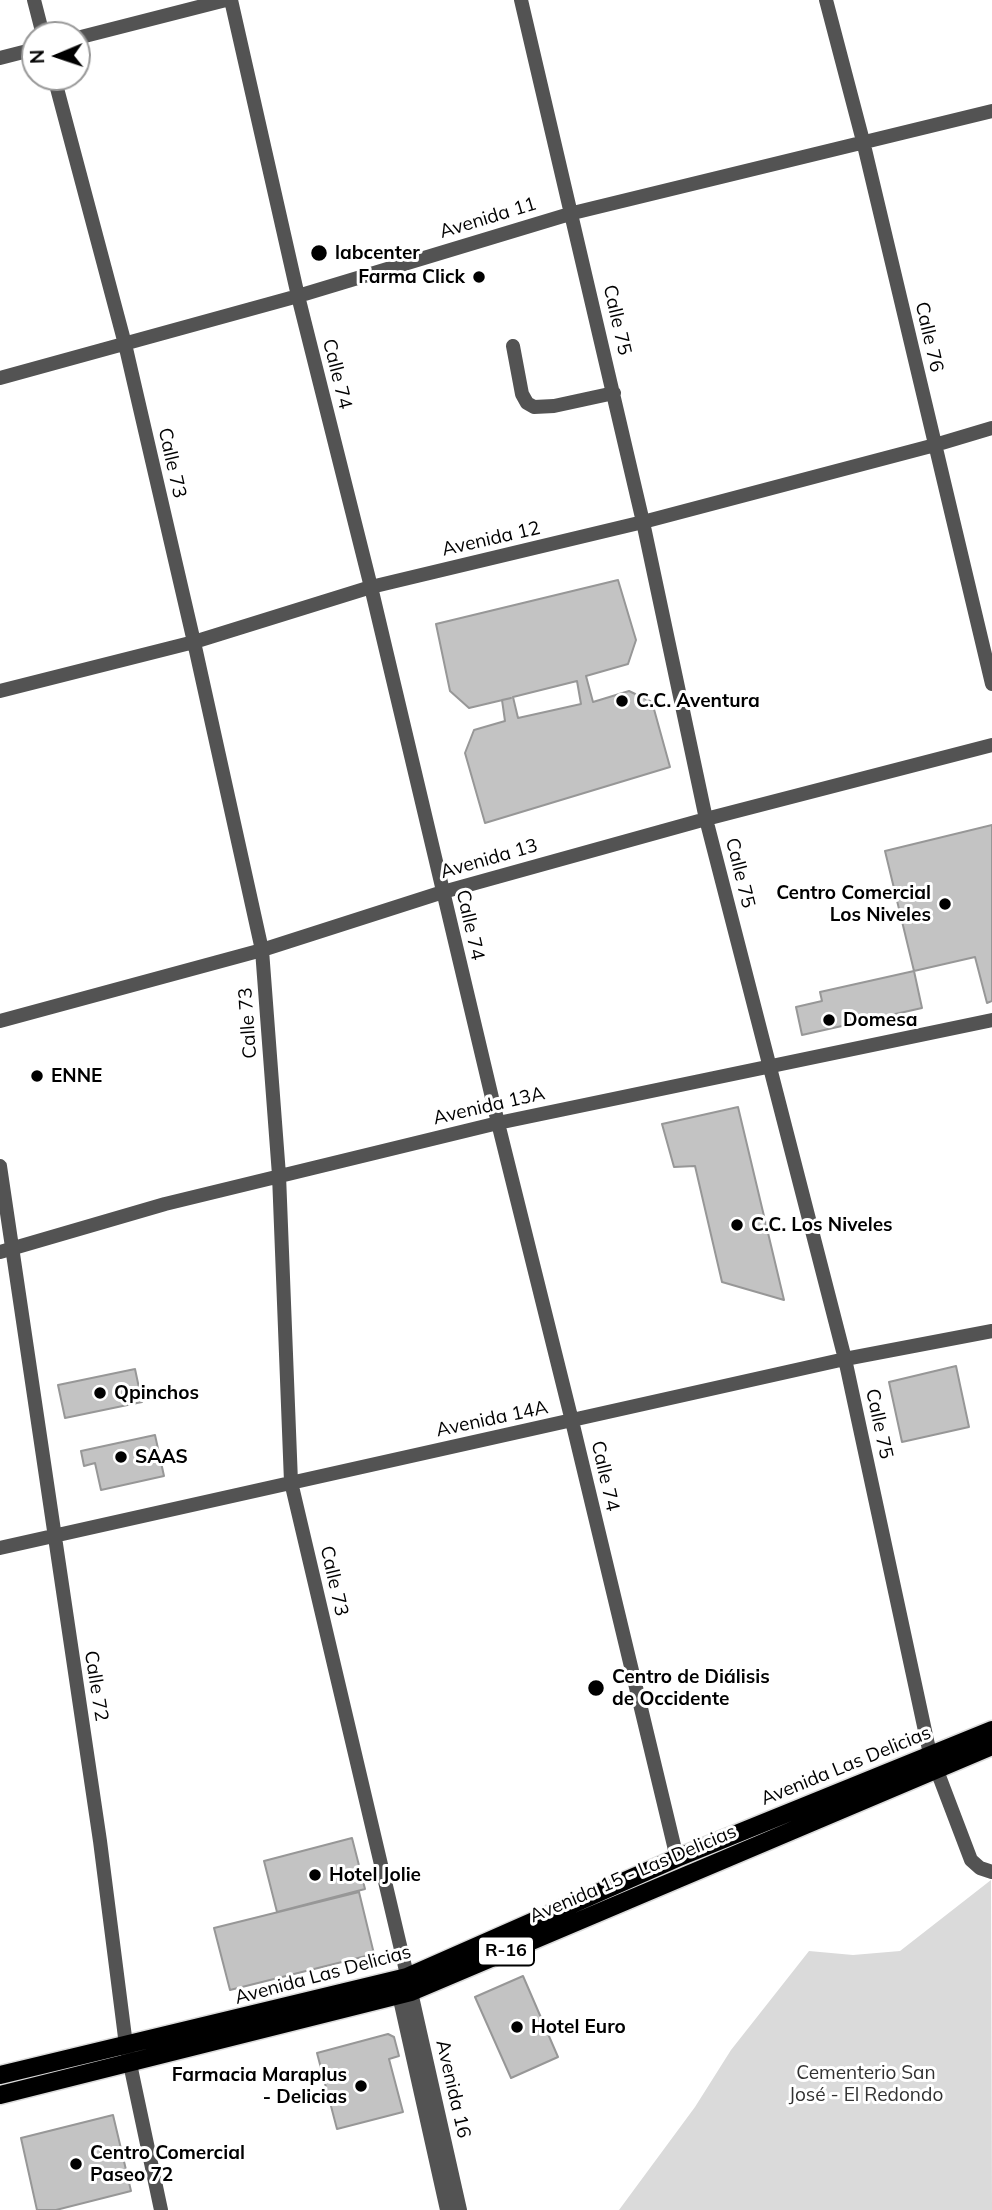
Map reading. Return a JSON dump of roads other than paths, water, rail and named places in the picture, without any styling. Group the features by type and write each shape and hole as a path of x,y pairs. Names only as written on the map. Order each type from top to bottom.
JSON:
{"main road":[{"name":"Avenida Las Delicias","path":"0,2075 128,2054 403,1987 677,1858 933,1761 992,1730"},
{"name":"Avenida 15 - Las Delicias","path":"403,1987 933,1761 992,1746"},
{"name":"R-16","path":"0,2095 128,2054"}],"street":[{"path":"34,0 39,21"},
{"path":"91,34 229,0"},
{"name":"Calle 74","path":"229,0 298,296 371,587 677,1858"},
{"name":"Calle 75","path":"521,0 614,393 706,819 845,1359 933,1761 971,1860 980,1868 992,1872"},
{"name":"Calle 76","path":"826,0 863,141 992,684"},
{"path":"0,58 21,53"},
{"name":"Calle 73","path":"58,91 125,344 262,950 279,1175 291,1482 403,1987"},
{"name":"Avenida 11","path":"0,378 298,296 573,213 992,111"},
{"path":"513,346 522,394 527,403 534,407 554,406 614,393"},
{"name":"Avenida 12","path":"0,691 194,642 371,587 643,522 992,428"},
{"name":"Avenida 13","path":"0,1021 262,950 443,892 706,819 992,745"},
{"name":"Avenida 13A","path":"7,1249 165,1204 498,1123 992,1020"},
{"name":"Calle 72","path":"0,1167 7,1249 56,1535 128,2054 161,2210"},
{"name":"Avenida 14A","path":"0,1549 845,1359 992,1331"},
{"name":"Avenida 16","path":"403,1987 447,2210"},
{"name":"Avenida 16","path":"403,1987 460,2210"}],"place":[{"name":"labcenter","path":"319,253"},
{"name":"Farma Click","path":"479,277"},
{"name":"C.C. Aventura","path":"622,701"},
{"name":"Centro Comercial Los Niveles","path":"945,904"},
{"name":"Domesa","path":"829,1020"},
{"name":"ENNE","path":"37,1076"},
{"name":"C.C. Los Niveles","path":"737,1225"},
{"name":"Qpinchos","path":"100,1393"},
{"name":"SAAS","path":"121,1457"},
{"name":"Centro de Diálisis de Occidente","path":"596,1688"},
{"name":"Hotel Jolie","path":"315,1875"},
{"name":"Hotel Euro","path":"517,2027"},
{"name":"Farmacia Maraplus - Delicias","path":"361,2086"},
{"name":"Centro Comercial Paseo 72","path":"76,2164"}],"park label":[{"name":"Cementerio San José - El Redondo","path":"866,2084"}]}
